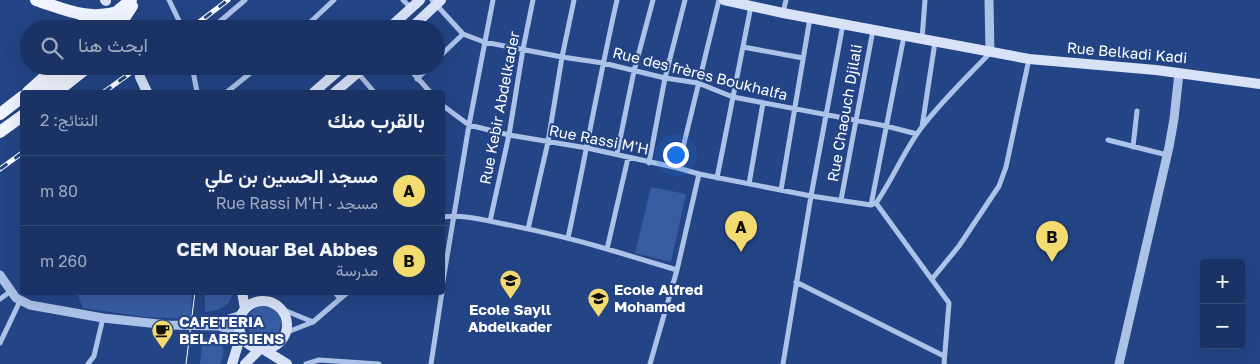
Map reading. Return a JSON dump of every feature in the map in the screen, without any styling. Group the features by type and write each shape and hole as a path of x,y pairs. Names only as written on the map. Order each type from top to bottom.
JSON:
{"main road":[{"path":"36,0 81,14 97,16 118,12"},
{"path":"108,20 131,0"},
{"path":"123,20 136,0"},
{"path":"398,20 420,0"},
{"name":"Rue Belkadi Kadi","path":"724,0 783,13 1029,59 1179,73 1260,84"},
{"path":"419,20 436,2"},
{"path":"81,14 87,20"},
{"path":"31,90 47,75"},
{"path":"47,90 65,75"},
{"path":"59,90 78,75"},
{"path":"320,90 335,75"},
{"path":"338,90 357,75"},
{"path":"140,77 146,90"},
{"path":"0,101 20,97"},
{"path":"0,114 20,99"},
{"path":"0,132 20,117"},
{"path":"232,364 240,334 239,322 243,312 242,295"},
{"path":"257,295 262,301"},
{"path":"243,312 252,304 262,301 274,304 279,308 286,321 282,337 275,346 261,349 245,364"},
{"path":"240,334 250,345 287,364"},
{"path":"282,337 287,364"}],"street":[{"path":"169,0 179,20"},
{"path":"222,20 245,0"},
{"path":"313,20 334,0"},
{"path":"403,0 411,8"},
{"path":"445,267 469,125 493,0"},
{"name":"Rue Kebir Abdelkader","path":"490,221 509,135 533,0"},
{"path":"528,229 548,142 562,57 574,0"},
{"path":"568,238 617,0"},
{"path":"617,154 634,70 653,0"},
{"path":"649,163 665,78 685,0"},
{"path":"678,168 719,0"},
{"path":"783,13 786,0"},
{"path":"922,39 925,0"},
{"path":"874,204 889,184 922,127 990,52 989,0"},
{"name":"Rue des frères Boukhalfa","path":"436,2 463,34 484,42 603,63 665,78 698,83 733,97 886,126 917,134"},
{"path":"717,178 751,6"},
{"path":"781,190 810,18"},
{"path":"783,364 811,196 843,24"},
{"name":"Rue Chaouch Djilali","path":"841,200 873,30"},
{"path":"445,51 463,34"},
{"path":"904,35 886,126 874,204 949,303 944,364"},
{"path":"922,127 935,41"},
{"path":"743,47 804,58"},
{"path":"932,279 968,234 1000,186 1006,167 1029,59"},
{"path":"1119,364 1167,156 1174,119 1179,73"},
{"path":"194,75 197,90"},
{"path":"229,90 248,75"},
{"path":"359,75 372,90"},
{"path":"414,75 428,90"},
{"path":"417,79 421,75"},
{"path":"749,184 763,103"},
{"name":"Rue Rassi M'H","path":"445,106 469,125 509,135 617,154 717,178 811,196 874,204"},
{"path":"1133,146 1137,111"},
{"path":"1108,140 1167,156"},
{"path":"607,249 628,158"},
{"path":"650,364 677,270 699,174"},
{"path":"445,216 453,215 490,221 568,238 677,270"},
{"path":"0,275 20,301 30,305 103,318 168,325 207,325 227,328 240,334"},
{"path":"796,282 944,356"},
{"path":"0,299 12,290"},
{"path":"336,295 340,300"},
{"path":"282,337 313,322 345,295"},
{"path":"431,364 442,295"},
{"path":"0,343 20,301"},
{"path":"279,308 313,322"},
{"path":"207,325 243,312"},
{"path":"88,364 94,356 103,318"},
{"path":"306,364 319,360 379,364"}],"shaded area":[{"path":"651,187 686,194 671,262 635,253"},
{"path":"78,295 192,295 191,319 146,317 83,308"},
{"path":"205,295 232,295 229,302 223,307 205,312"},
{"path":"264,306 276,311 281,323 276,335 264,340 252,335 247,323 252,311"},
{"path":"203,338 215,340 222,345 223,353 220,364 200,364"}],"tram line":[{"path":"186,364 195,295"}],"railway":[{"path":"202,20 228,0"},
{"path":"107,90 128,75"},
{"path":"0,169 20,154"}],"place":[{"name":"مسجد الحسين بن علي","path":"741,252"},
{"name":"CEM Nouar Bel Abbes","path":"1052,262"},
{"name":"Ecole Sayll Abdelkader","path":"510,300"},
{"name":"Ecole Alfred Mohamed","path":"598,318"},
{"name":"CAFETERIA BELABESIENS","path":"163,350"}]}
